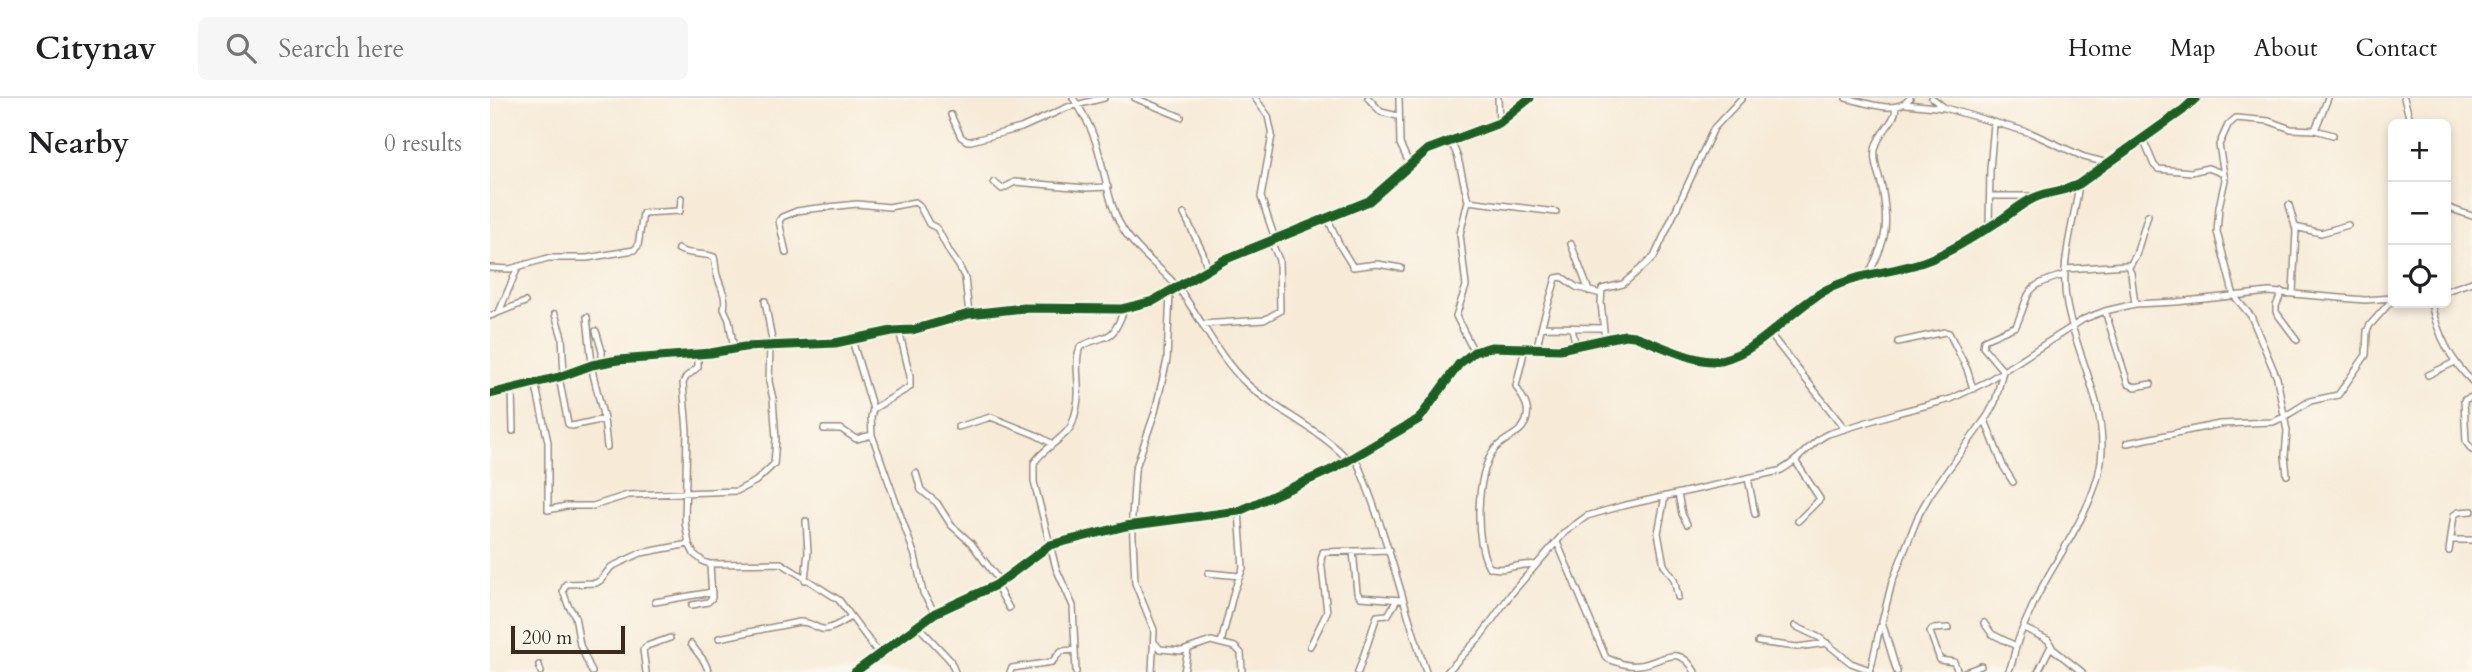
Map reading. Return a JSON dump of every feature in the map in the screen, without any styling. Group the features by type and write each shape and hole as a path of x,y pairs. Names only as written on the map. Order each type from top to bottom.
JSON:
{"street":[{"path":"1073,98 1089,124 1115,212 1127,234 1149,261 1177,286 1223,356 1244,380 1269,403 1352,459 1390,550 1400,600 1426,672"},
{"path":"951,115 961,137 967,141 1021,128 1077,105 1104,98"},
{"path":"1135,98 1181,117"},
{"path":"1202,324 1264,320 1280,312 1279,260 1261,197 1272,135 1271,125 1255,98"},
{"path":"1368,98 1381,112 1398,117"},
{"path":"1399,98 1400,144 1409,163"},
{"path":"1498,98 1499,123"},
{"path":"490,394 601,363 734,349 835,344 899,330 912,330 969,314 1024,308 1125,308 1153,301 1207,268 1375,197 1409,163 1427,150 1499,123 1530,98"},
{"path":"1605,340 1601,294 1606,287 1623,284 1654,257 1714,128 1742,98"},
{"path":"1846,98 1896,107 1906,104 1945,108 2043,137 2084,157 2108,163"},
{"path":"1906,104 1910,98"},
{"path":"1932,98 1945,108"},
{"path":"1991,195 2038,196 2062,192 2079,184 2196,98"},
{"path":"2315,130 2328,98"},
{"path":"2404,98 2410,119"},
{"path":"1868,275 1882,249 1886,231 1875,150 1880,134 1894,116 1896,107"},
{"path":"2287,475 2287,431 2282,396 2251,316 2234,296 2217,232 2219,206 2225,184 2219,145 2233,120 2269,121 2294,129 2315,130 2333,135"},
{"path":"1990,226 1990,169 1994,124"},
{"path":"2143,139 2158,169 2191,172 2208,168 2224,174"},
{"path":"1448,142 1458,158 1468,201 1460,234 1466,286 1456,316 1475,352"},
{"path":"994,182 1002,189 1015,182 1086,188 1108,187"},
{"path":"2008,672 2016,646 2044,584 2088,504 2101,461 2101,429 2094,397 2067,306 2065,272 2079,184"},
{"path":"859,671 935,613 998,584 1050,545 1133,525 1239,511 1352,459 1419,419 1459,364 1475,352 1491,347 1537,349 1576,346 1625,335 1712,361 1739,354 1770,334 1825,290 1868,275 1926,261 2038,196"},
{"path":"490,268 518,267 548,258 587,258 634,250 638,246 643,213 680,211 681,198"},
{"path":"1468,201 1556,212"},
{"path":"786,253 779,222 797,211 857,204 889,207 915,202 929,224 939,232 965,278 969,314"},
{"path":"2290,205 2295,227 2293,293"},
{"path":"2451,209 2472,216"},
{"path":"1184,214 1203,253 1207,268"},
{"path":"2135,304 2129,267 2136,255 2148,215"},
{"path":"1328,219 1353,267 1377,264 1401,268"},
{"path":"2295,227 2321,233 2348,225"},
{"path":"1572,244 1589,291"},
{"path":"678,249 714,257 717,277 723,288 724,309 729,320 734,349"},
{"path":"2003,371 1983,347 1984,340 2016,326 2026,296 2034,286 2065,272 2124,264 2129,267"},
{"path":"499,312 518,267"},
{"path":"1537,349 1539,333 1556,278 1562,277 1576,287 1601,294"},
{"path":"2451,289 2472,282"},
{"path":"1152,672 1154,642 1149,615 1135,583 1132,517 1135,470 1155,412 1167,360 1170,292"},
{"path":"2282,292 2276,312 2297,340"},
{"path":"1447,672 1480,637 1536,565 1575,524 1587,516 1779,471 1797,462 1821,438 1900,412 1938,403 1973,389 2089,317 2135,304 2282,292 2365,300 2388,299"},
{"path":"535,382 548,442 548,510 566,506 593,506 628,495 737,491 757,481 774,464 776,439 769,382 771,346 765,301"},
{"path":"490,317 525,302"},
{"path":"2127,443 2220,424 2273,422 2310,401 2338,395 2366,355 2367,331 2370,325 2388,305"},
{"path":"1076,672 1071,598 1056,568 1033,470 1036,459 1070,429 1078,392 1077,357 1080,347 1114,333 1125,308"},
{"path":"2432,308 2438,330 2455,362 2472,381"},
{"path":"2105,311 2129,384 2135,387 2151,384"},
{"path":"555,314 562,337 562,376 568,424 572,426 604,419"},
{"path":"587,317 592,365 607,447"},
{"path":"1543,327 1603,328"},
{"path":"1572,328 1576,346"},
{"path":"873,409 911,387 899,330"},
{"path":"596,331 602,351 601,363"},
{"path":"1898,342 1949,333 1967,369 1973,389"},
{"path":"1770,334 1845,429"},
{"path":"852,340 873,409 872,435 915,556 923,593 935,613"},
{"path":"1525,348 1516,386 1525,398 1527,419 1524,425 1498,445 1490,456 1483,474 1478,520 1489,567 1495,570 1525,564 1536,565"},
{"path":"698,354 696,372 686,377 683,383 687,431 685,522 689,544 698,559 710,564 778,562 839,600 879,654"},
{"path":"2428,375 2455,362"},
{"path":"1795,626 1827,643 1850,663 1870,671 1892,582 1919,514 1985,420 1995,402 2003,371"},
{"path":"512,388 513,431"},
{"path":"2472,397 2464,400 2466,442 2472,450"},
{"path":"958,427 991,417 1051,443"},
{"path":"1985,420 2003,467 2013,482"},
{"path":"824,429 841,429 856,439 872,435"},
{"path":"1797,462 1820,499 1798,521"},
{"path":"916,473 921,490 937,503 951,525 971,543 998,584 1009,608"},
{"path":"1748,478 1755,514"},
{"path":"1678,494 1687,524"},
{"path":"1665,496 1658,533 1664,565 1674,579 1678,597"},
{"path":"1221,643 1244,553 1239,511"},
{"path":"2449,551 2454,514 2472,511"},
{"path":"805,580 808,552 806,521"},
{"path":"2452,540 2472,540"},
{"path":"1557,542 1606,658 1634,666 1666,657 1678,657 1689,662 1695,672"},
{"path":"592,672 580,645 575,616 563,591 566,584 596,583 611,567 641,553 689,544"},
{"path":"1310,646 1327,612 1321,554 1390,550"},
{"path":"1353,551 1358,595 1363,598 1400,600"},
{"path":"692,606 710,601 710,564"},
{"path":"1208,573 1240,576"},
{"path":"655,602 712,592"},
{"path":"1358,672 1375,619 1380,615 1388,615 1400,600"},
{"path":"719,638 799,622 810,622 821,629 827,629 851,617"},
{"path":"1882,622 1897,672"},
{"path":"1984,623 1992,635 2016,646"},
{"path":"918,626 950,660 955,672"},
{"path":"1948,628 1932,629 1930,632 1940,660 1954,662 1958,672"},
{"path":"2024,628 2048,640 2051,646 2082,672"},
{"path":"646,672 643,650 670,638"},
{"path":"1154,642 1160,649 1188,650 1204,642 1235,647 1241,653 1242,672"},
{"path":"1758,642 1797,647 1827,643"},
{"path":"691,644 709,672"},
{"path":"2038,672 2051,646"},
{"path":"1010,672 1012,668 1052,662 1061,651 1075,650"},
{"path":"1184,672 1188,650"},
{"path":"1965,672 1981,666"}],"cycle path":[{"path":"490,394 618,360 711,353 744,347 835,343 892,331 912,330 969,314 1024,308 1121,309 1153,301 1226,259 1369,201 1427,150 1499,123 1530,98"},
{"path":"855,672 935,613 996,585 1050,545 1126,526 1239,511 1333,469 1419,419 1459,364 1474,352 1491,347 1560,349 1625,335 1701,360 1721,360 1736,355 1763,339 1826,290 1849,280 1911,266 1933,258 1974,237 2030,200 2079,184 2196,98"}]}
